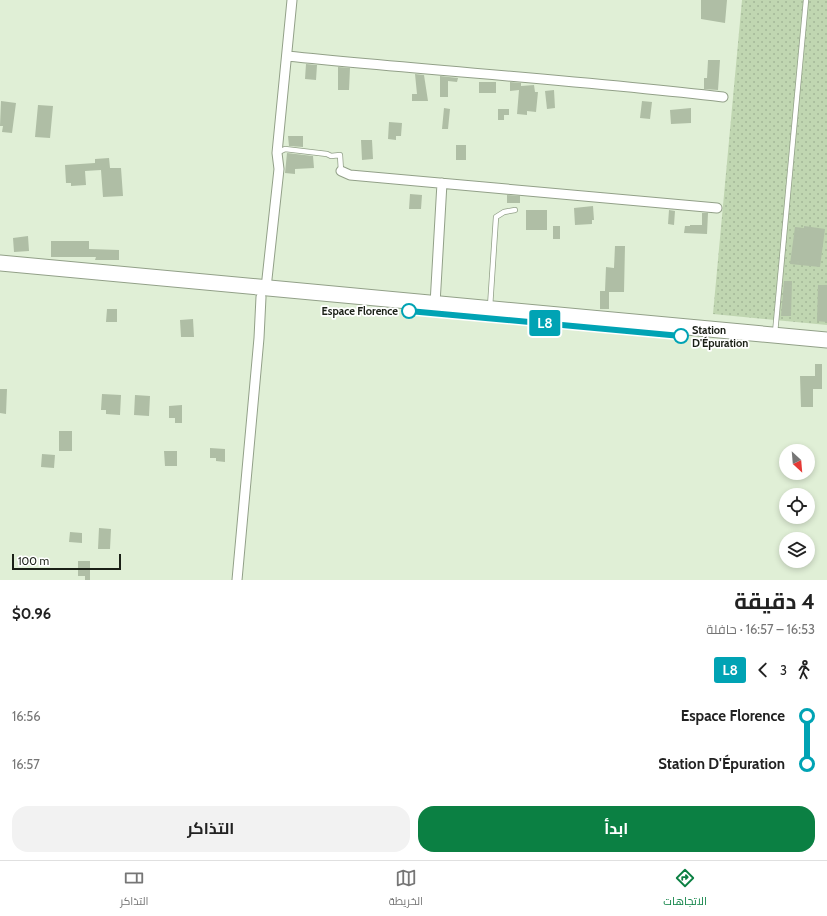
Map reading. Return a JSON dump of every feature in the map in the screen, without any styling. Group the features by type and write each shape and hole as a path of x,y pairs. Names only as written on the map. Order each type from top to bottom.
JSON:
{"highway":[{"path":"0,263 264,292 827,349"},
{"path":"0,273 436,304 775,334 827,340"}],"street":[{"path":"237,580 259,338 279,169 277,153 292,0"},
{"path":"287,56 413,69 649,88 723,98"},
{"path":"341,171 350,175 717,208"},
{"path":"436,304 442,183"}],"lane":[{"path":"775,334 806,0"},
{"path":"277,153 285,149 340,156 341,171"},
{"path":"490,309 496,217 504,212 515,210"}],"green space":[{"path":"742,0 827,0 827,325 713,314"}],"building":[{"path":"701,0 727,0 725,23 701,19"},
{"path":"708,60 720,60 718,90 704,89 704,78 707,78"},
{"path":"306,64 317,65 316,80 305,79"},
{"path":"338,67 350,68 349,90 338,90"},
{"path":"415,74 424,75 428,101 412,101 412,94 417,94"},
{"path":"440,76 458,78 457,82 448,81 448,97 440,97"},
{"path":"479,82 496,82 496,93 479,93"},
{"path":"510,82 521,83 521,86 534,85 535,92 538,92 536,112 527,111 527,115 517,114 519,90 510,91"},
{"path":"554,90 555,108 547,109 545,91"},
{"path":"1,101 16,103 12,133 2,132 3,126 0,126"},
{"path":"642,101 652,102 650,119 640,118"},
{"path":"38,105 53,106 50,138 35,137"},
{"path":"444,108 450,109 448,129 442,129"},
{"path":"691,108 691,123 671,124 670,110"},
{"path":"498,109 509,109 509,115 504,115 504,120 498,120"},
{"path":"389,122 402,123 401,136 396,136 396,140 388,139"},
{"path":"288,136 303,136 303,147 289,146"},
{"path":"361,140 372,140 373,159 362,160"},
{"path":"456,145 466,145 466,160 456,160"},
{"path":"287,153 313,156 314,168 295,169 295,174 285,173"},
{"path":"109,158 110,168 121,168 123,196 103,197 101,170 85,171 86,185 71,186 71,183 66,183 65,165 95,163 95,159"},
{"path":"410,194 422,195 421,209 409,209"},
{"path":"507,195 520,196 520,203 507,203"},
{"path":"593,206 594,220 592,220 592,224 575,225 574,208"},
{"path":"526,210 547,210 547,230 526,230"},
{"path":"669,210 675,211 674,225 668,224"},
{"path":"702,213 708,213 707,234 684,233 685,226 702,225"},
{"path":"553,226 560,226 560,239 553,239"},
{"path":"804,226 825,229 820,267 790,264 795,227 804,228"},
{"path":"28,236 29,251 14,252 13,238"},
{"path":"51,241 89,241 89,249 119,250 119,260 95,260 96,257 51,257"},
{"path":"615,246 625,246 624,292 609,292 609,309 600,309 600,291 605,291 606,267 614,268"},
{"path":"784,281 792,281 791,316 781,316"},
{"path":"818,285 827,285 827,322 817,321"},
{"path":"107,309 117,309 117,322 106,322"},
{"path":"193,319 194,337 181,337 180,320"},
{"path":"815,364 822,364 822,389 813,389 813,407 801,407 800,376 815,376"},
{"path":"0,389 7,389 6,414 0,413"},
{"path":"102,394 121,395 120,415 106,414 106,410 101,410"},
{"path":"135,395 150,396 149,416 134,415"},
{"path":"182,405 182,423 175,423 175,418 169,418 169,406"},
{"path":"59,431 72,431 72,451 59,451"},
{"path":"210,448 225,449 225,462 216,461 216,458 210,458"},
{"path":"164,451 177,451 177,466 165,466"},
{"path":"42,454 55,455 54,468 41,467"},
{"path":"99,528 111,529 110,549 98,549"},
{"path":"70,532 82,533 82,543 69,542"},
{"path":"78,561 90,561 90,580 85,580 85,576 78,576"}],"bus line":[{"name":"L8","path":"409,311 681,336"}],"place":[{"name":"Espace Florence","path":"409,311"},
{"name":"Station D'Épuration","path":"681,336"}]}
